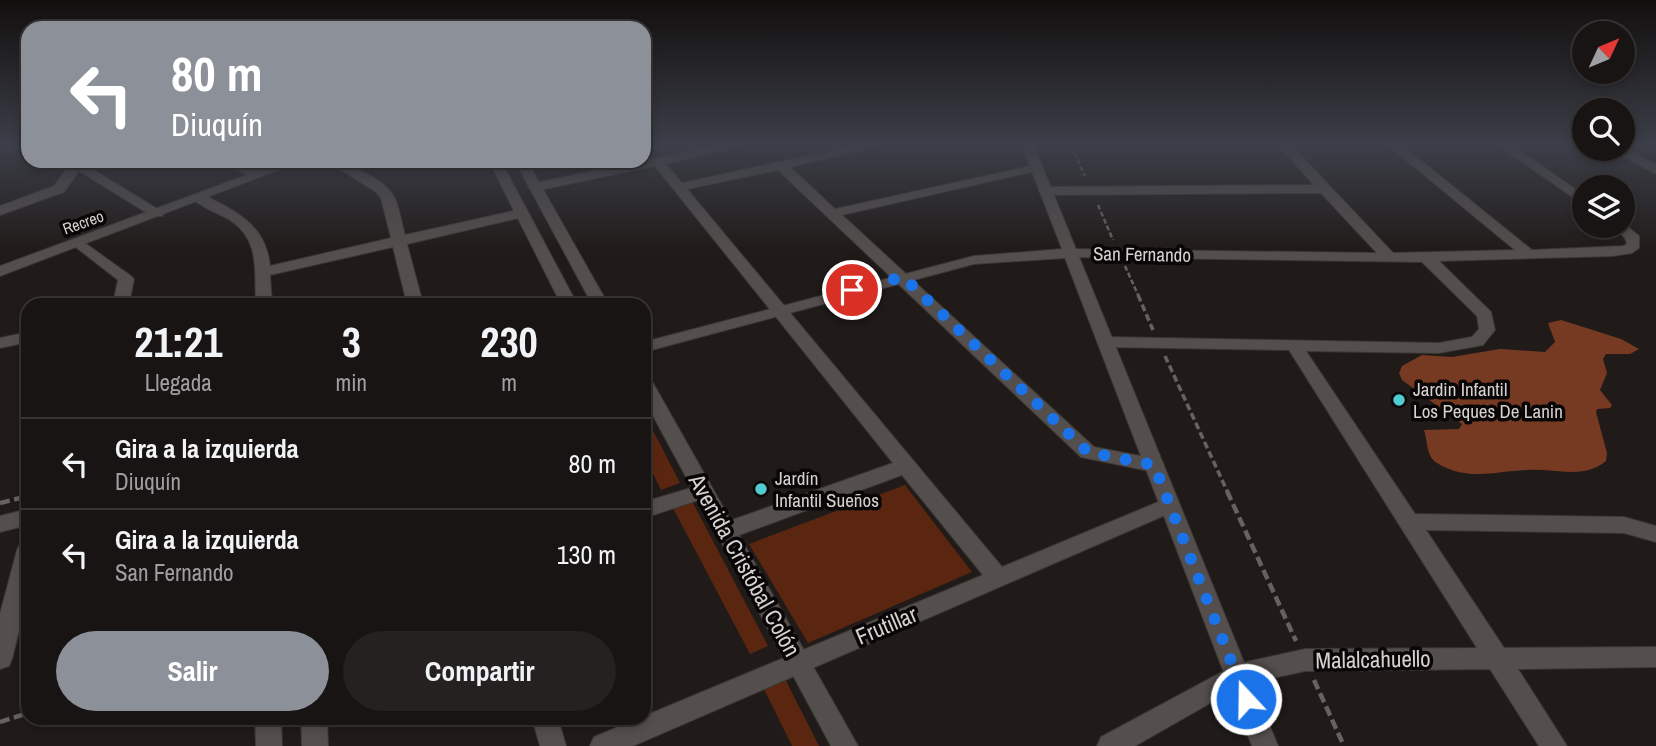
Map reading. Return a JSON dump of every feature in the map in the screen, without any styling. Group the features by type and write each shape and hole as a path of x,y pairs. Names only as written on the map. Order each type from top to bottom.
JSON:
{"street":[{"path":"0,211 59,189 65,181"},
{"path":"106,181 157,213"},
{"name":"Recreo","path":"0,271 244,181"},
{"path":"367,181 381,189 388,198 413,298"},
{"path":"505,181 566,298"},
{"path":"532,181 597,298"},
{"path":"535,187 564,181"},
{"path":"674,181 776,311 998,578"},
{"path":"679,187 709,181"},
{"path":"798,181 1088,452 1154,465"},
{"path":"834,213 975,181"},
{"path":"1042,181 1265,746"},
{"path":"1317,181 1389,258"},
{"path":"1438,181 1526,252"},
{"path":"1555,181 1572,193"},
{"path":"1046,191 1325,189"},
{"path":"199,198 249,225 258,239 264,298"},
{"path":"262,272 522,213"},
{"name":"San Fernando","path":"651,345 974,260 1071,253 1389,258 1621,251 1634,244 1630,238"},
{"path":"78,242 126,279 122,298"},
{"path":"1106,342 1439,348 1477,341 1487,330 1485,315 1425,256"},
{"path":"0,343 21,338"},
{"path":"1294,345 1554,746"},
{"name":"Avenida Cristóbal Colón","path":"651,396 845,746"},
{"path":"726,531 904,467"},
{"path":"651,508 704,491"},
{"name":"Frutillar","path":"603,746 1170,505"},
{"path":"0,524 21,518"},
{"path":"1409,522 1625,525 1656,534"},
{"path":"0,659 21,577"},
{"name":"Malalcahuello","path":"1110,746 1237,675 1305,660 1656,657"},
{"path":"268,725 269,746"},
{"path":"314,725 316,746"},
{"path":"547,725 553,746"}],"path":[{"path":"1087,181 1158,342 1344,746"},
{"path":"0,503 21,498"},
{"path":"0,722 21,714"}],"shaded area":[{"path":"1561,320 1621,339 1639,349 1630,354 1606,354 1603,359 1607,373 1600,390 1612,405 1610,408 1597,409 1596,412 1607,453 1606,461 1597,467 1578,472 1528,470 1471,474 1448,469 1433,460 1424,430 1459,429 1462,424 1402,380 1399,373 1402,366 1422,355 1452,357 1500,349 1545,352 1555,342 1548,323"},
{"path":"651,427 680,483 661,490 651,469"},
{"path":"905,485 972,572 808,643 749,544"},
{"path":"692,501 768,646 750,654 673,508"},
{"path":"781,671 819,746 792,746 760,681"}],"place":[{"name":"Jardin Infantil Los Peques De Lanin","path":"1399,400"},
{"name":"Jardín Infantil Sueños","path":"761,489"}],"route":[{"path":"852,290 903,277 1088,452 1154,465 1246,699"}]}
